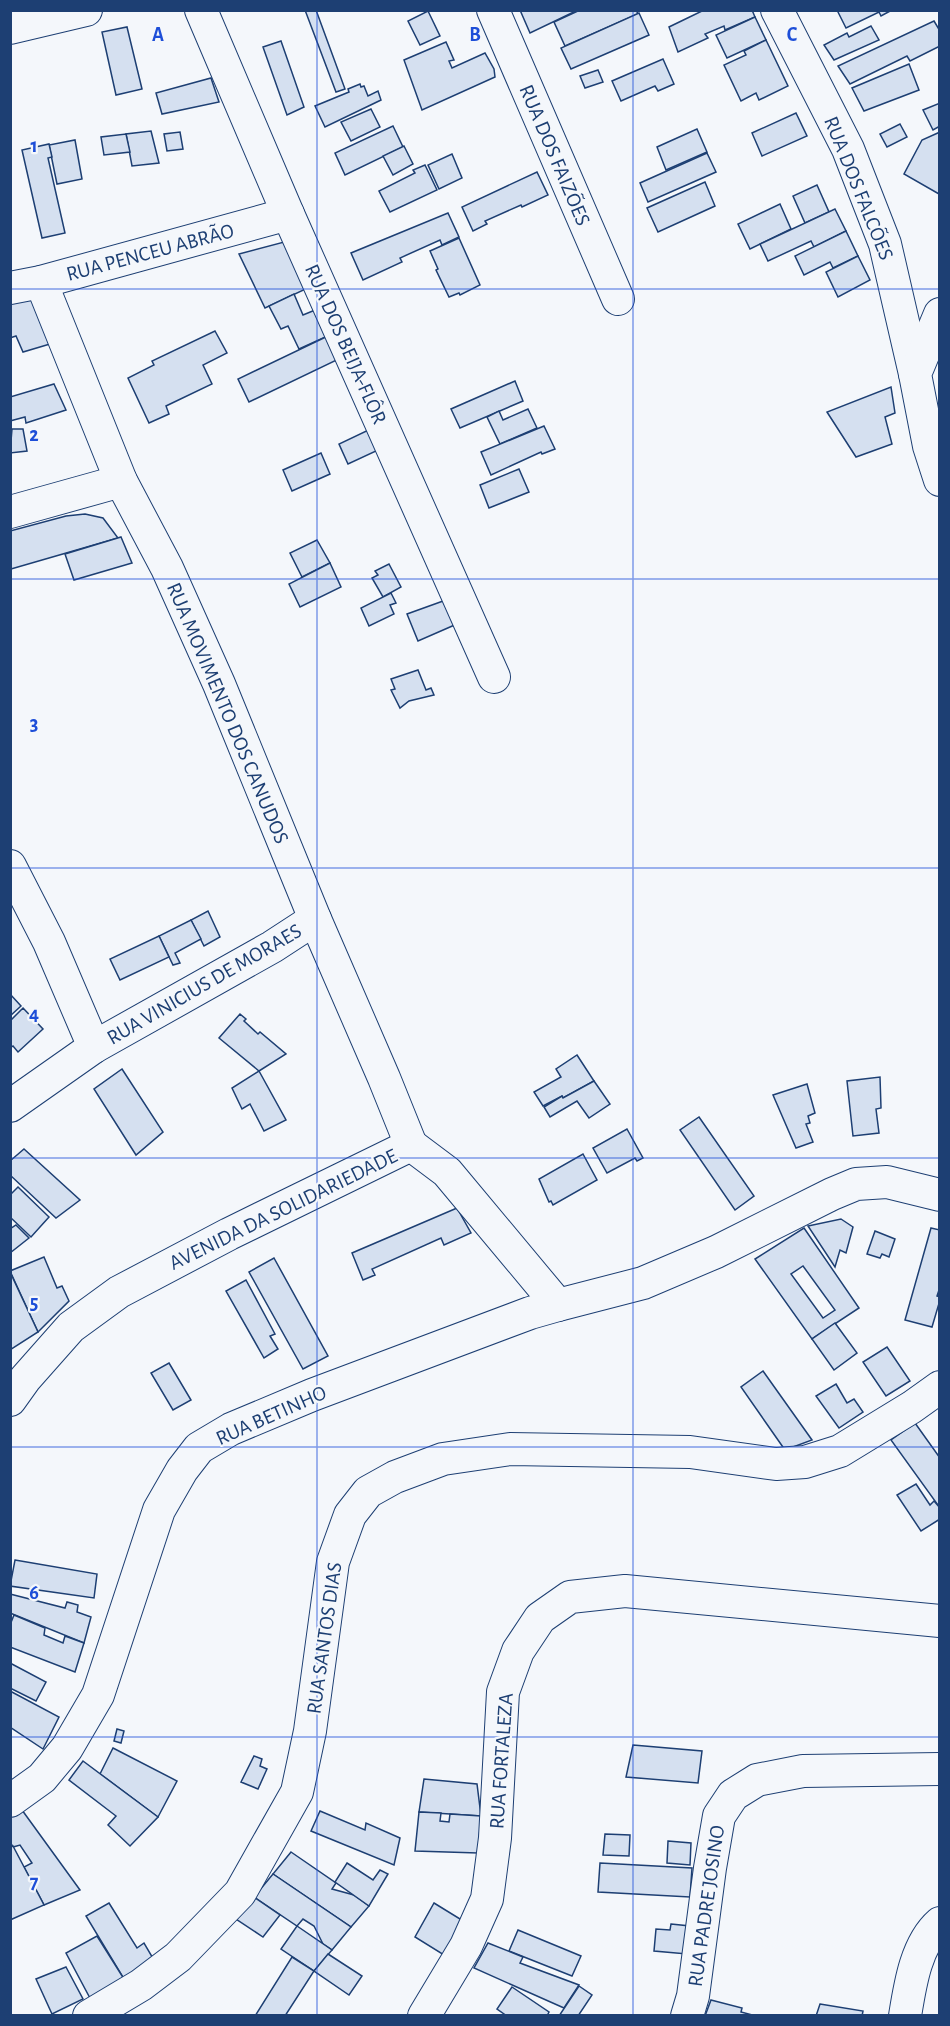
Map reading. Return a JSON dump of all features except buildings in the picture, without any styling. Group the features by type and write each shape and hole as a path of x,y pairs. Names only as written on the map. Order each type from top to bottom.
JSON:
{"street":[{"path":"10,28 86,10"},
{"name":"RUA DOS BEIJA-FLÔR","path":"201,10 288,214 494,677"},
{"name":"RUA DOS FAIZÕES","path":"493,10 618,299"},
{"name":"RUA DOS FALCÕES","path":"777,10 848,149 885,244 929,446 939,480"},
{"name":"RUA PENCEU ABRÃO","path":"10,288 41,282 288,214"},
{"name":"RUA MOVIMENTO DOS CANUDOS","path":"41,282 121,481 167,568 219,684 411,1145"},
{"path":"915,374 939,314"},
{"path":"10,512 121,481"},
{"path":"10,866 49,942 94,1047"},
{"name":"RUA VINICIUS DE MORAES","path":"10,1106 94,1047 272,947 315,919"},
{"name":"AVENIDA DA SOLIDARIEDADE","path":"10,1400 71,1328 119,1292 229,1234 411,1145 447,1172 558,1305"},
{"path":"558,1305 643,1283 716,1252 856,1184 887,1182 939,1195"},
{"name":"RUA BETINHO","path":"10,1801 42,1778 67,1748 98,1695 159,1510 182,1470 200,1448 231,1430 312,1395 530,1313 558,1305"},
{"name":"RUA SANTOS DIAS","path":"89,2016 141,1985 178,1958 240,1893 297,1792 310,1731 333,1562 350,1515 368,1492 395,1477 443,1459 510,1449 690,1452 776,1464 805,1462 840,1451 912,1407 939,1387"},
{"name":"RUA FORTALEZA","path":"424,2016 466,1946 487,1899 495,1838 503,1692 518,1651 540,1618 570,1597 625,1591 939,1621"},
{"name":"RUA PADRE JOSINO","path":"687,2016 693,1996 719,1816 733,1795 757,1780 803,1771 939,1769"},
{"path":"905,2016 909,1992 924,1941 939,1923"}]}
